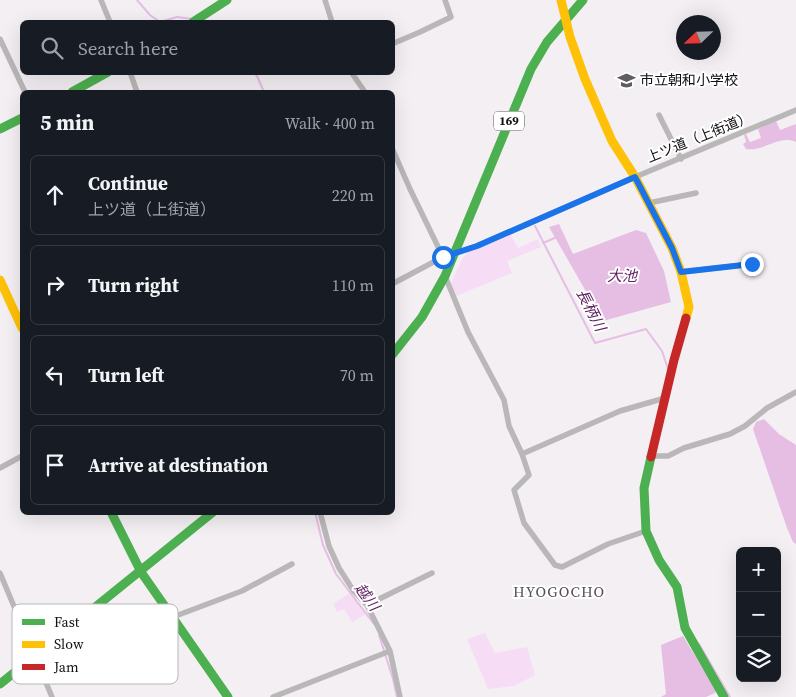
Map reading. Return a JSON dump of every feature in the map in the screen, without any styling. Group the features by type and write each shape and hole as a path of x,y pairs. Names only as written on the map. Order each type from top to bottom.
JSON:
{"main road":[{"path":"196,20 227,0"},
{"path":"561,0 584,80 612,141 635,177 672,248 681,272 689,307 644,488 646,531 660,560 677,587 685,628 724,697"},
{"name":"169","path":"395,351 421,321 445,276 531,69 547,42 583,0"},
{"path":"76,90 103,75"},
{"path":"0,129 20,119"},
{"path":"0,280 20,324"},
{"path":"112,515 141,572 162,604"},
{"path":"100,604 209,515"},
{"path":"178,627 228,697"},
{"path":"0,684 12,674"}],"street":[{"path":"101,0 109,20"},
{"path":"325,0 331,20"},
{"path":"395,43 452,16 445,0"},
{"path":"0,39 24,90"},
{"path":"131,75 136,90"},
{"path":"353,75 364,90"},
{"name":"上ツ道（上街道）","path":"395,282 443,257 477,246 635,177 681,160 796,110"},
{"path":"659,115 681,160"},
{"path":"395,155 443,257"},
{"path":"649,203 696,193"},
{"path":"681,272 752,264"},
{"path":"445,276 468,332 504,400 509,426 529,475 514,490 524,524 554,565 562,567 608,544 646,531"},
{"path":"651,456 668,456 684,448 730,434 746,426 767,408 796,392"},
{"path":"522,454 620,411 665,398"},
{"path":"0,468 20,457"},
{"path":"321,515 329,546 339,568 353,590 367,605 390,651 400,697"},
{"path":"178,614 242,591 292,564"},
{"path":"0,573 13,604"},
{"path":"367,605 432,573"},
{"path":"273,697 390,651"},
{"path":"47,684 52,697"}],"shaded area":[{"path":"510,234 518,248 538,239 541,247 507,261 512,273 456,296 451,283 462,259 468,252"},
{"path":"350,593 366,614 352,622 344,609 337,612 333,604"},
{"path":"485,633 495,653 527,647 535,675 514,686 488,689 467,639"}],"water":[{"path":"776,121 780,130 796,124 796,142 784,140 759,148 746,149 743,144 746,142 744,135 746,134 750,142 761,138 758,129"},
{"name":"大池","path":"559,224 573,254 636,230 646,233 664,271 671,302 603,321 549,227"},
{"path":"764,419 779,434 796,445 796,544 793,542 787,528 753,429 756,422"},
{"path":"683,636 716,690 715,693 706,697 661,697 666,694 661,645"}],"waterway":[{"name":"越川","path":"137,0 157,20"},
{"name":"越川","path":"167,20 177,17 192,19"},
{"name":"越川","path":"256,75 263,90"},
{"name":"長柄川","path":"535,226 595,343 646,329 662,351 668,369"},
{"path":"543,243 557,237"},
{"name":"越川","path":"316,515 323,545 336,574 374,624"},
{"name":"越川","path":"379,635 397,697"},
{"name":"長柄川","path":"699,644 730,697"}],"traffic: fast":[{"path":"196,20 227,0"},
{"path":"395,351 422,317 445,276 531,69 547,42 583,0"},
{"path":"76,90 103,75"},
{"path":"0,129 20,119"},
{"path":"651,457 644,488 646,531 659,560 677,587 685,628 724,697"},
{"path":"112,515 141,572"},
{"path":"99,604 209,515"},
{"path":"141,572 163,604"},
{"path":"178,625 228,697"},
{"path":"0,684 12,674"}],"traffic: slow":[{"path":"561,0 570,37 585,79 612,141 635,177 672,248 681,272 689,307 686,318"},
{"path":"0,280 20,324"}],"traffic: jam":[{"path":"651,457 686,318"}],"place":[{"name":"市立朝和小学校","path":"626,80"}],"district":[{"name":"HYOGOCHO","path":"559,592"}],"route":[{"path":"443,257 477,246 635,177 672,248 681,272 752,264"}]}
